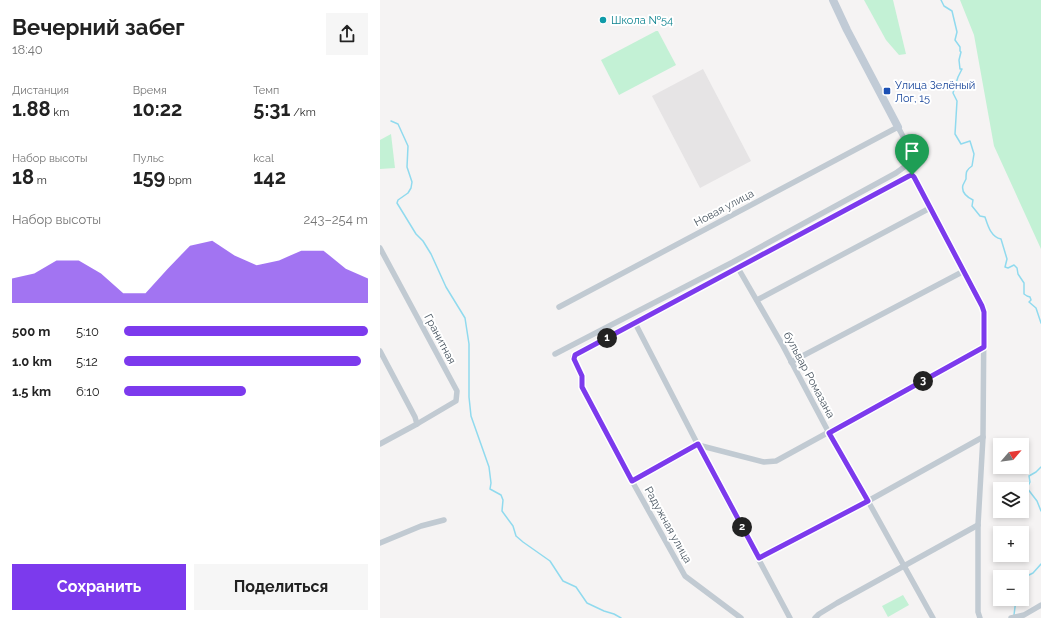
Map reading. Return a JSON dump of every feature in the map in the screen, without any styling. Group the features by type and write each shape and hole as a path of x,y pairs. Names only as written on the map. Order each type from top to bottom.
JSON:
{"street":[{"path":"555,354 734,262 896,173 915,159 847,30 833,0"},
{"name":"Новая улица","path":"559,307 898,127"},
{"path":"790,618 636,323 912,175 984,309 983,437 978,525 978,612 980,618"},
{"path":"757,300 930,208"},
{"name":"Гранитная","path":"380,248 457,391 456,401 417,424"},
{"name":"бульвар Ромазана","path":"738,268 933,618"},
{"path":"791,362 964,271"},
{"name":"Радужная улица","path":"636,323 573,357 582,376 582,387 685,576 741,618"},
{"path":"632,481 698,444 764,462 776,461 984,347"},
{"path":"380,351 415,417 417,424 380,444"},
{"path":"759,558 868,501 983,437"},
{"path":"380,543 421,526 444,520"},
{"path":"816,618 819,614 837,603 978,525"},
{"path":"1011,618 1024,615 1041,605"}],"shaded area":[{"path":"703,69 751,161 700,188 652,96"}],"green space":[{"path":"864,0 893,0 906,54 899,55 886,40"},
{"path":"960,0 1041,0 1041,249 994,146 974,35"},
{"path":"658,31 676,65 619,95 601,60"},
{"path":"391,134 395,168 380,169 380,140"},
{"path":"903,595 909,605 888,617 882,606"}],"waterway":[{"path":"941,0 944,6 952,11 957,32 955,40 960,47 961,52 959,60 960,69 962,69 953,93 957,101 955,134 961,144 970,141 974,154 972,166 967,171 963,190 967,196 973,200 972,206 980,216 985,217 992,234 1001,239 1007,259 1005,267 1008,268 1014,265 1017,268 1018,274 1024,283 1024,294 1030,297 1031,300 1029,302 1036,308 1041,323"},
{"path":"391,121 398,124 408,146 407,167 412,182 408,193 398,200 397,203 416,234 423,241 431,254 446,287 465,318 469,344 469,397 471,416 489,467 491,483 490,489 501,495 503,500 502,511 513,526 516,536 550,561 563,581 576,587 587,603 621,618"},
{"path":"1041,467 1029,476 1030,482 1027,488 1037,501 1041,511"},
{"path":"1029,575 1033,573 1041,564"},
{"path":"1014,615 1015,606"}],"place":[{"name":"Школа №54","path":"603,20"},
{"name":"Улица Зелёный Лог, 15","path":"887,91"}],"route":[{"path":"912,175 984,309 984,347 829,433 868,501 759,558 698,444 632,481 582,387 582,376 573,357 912,175"}]}
